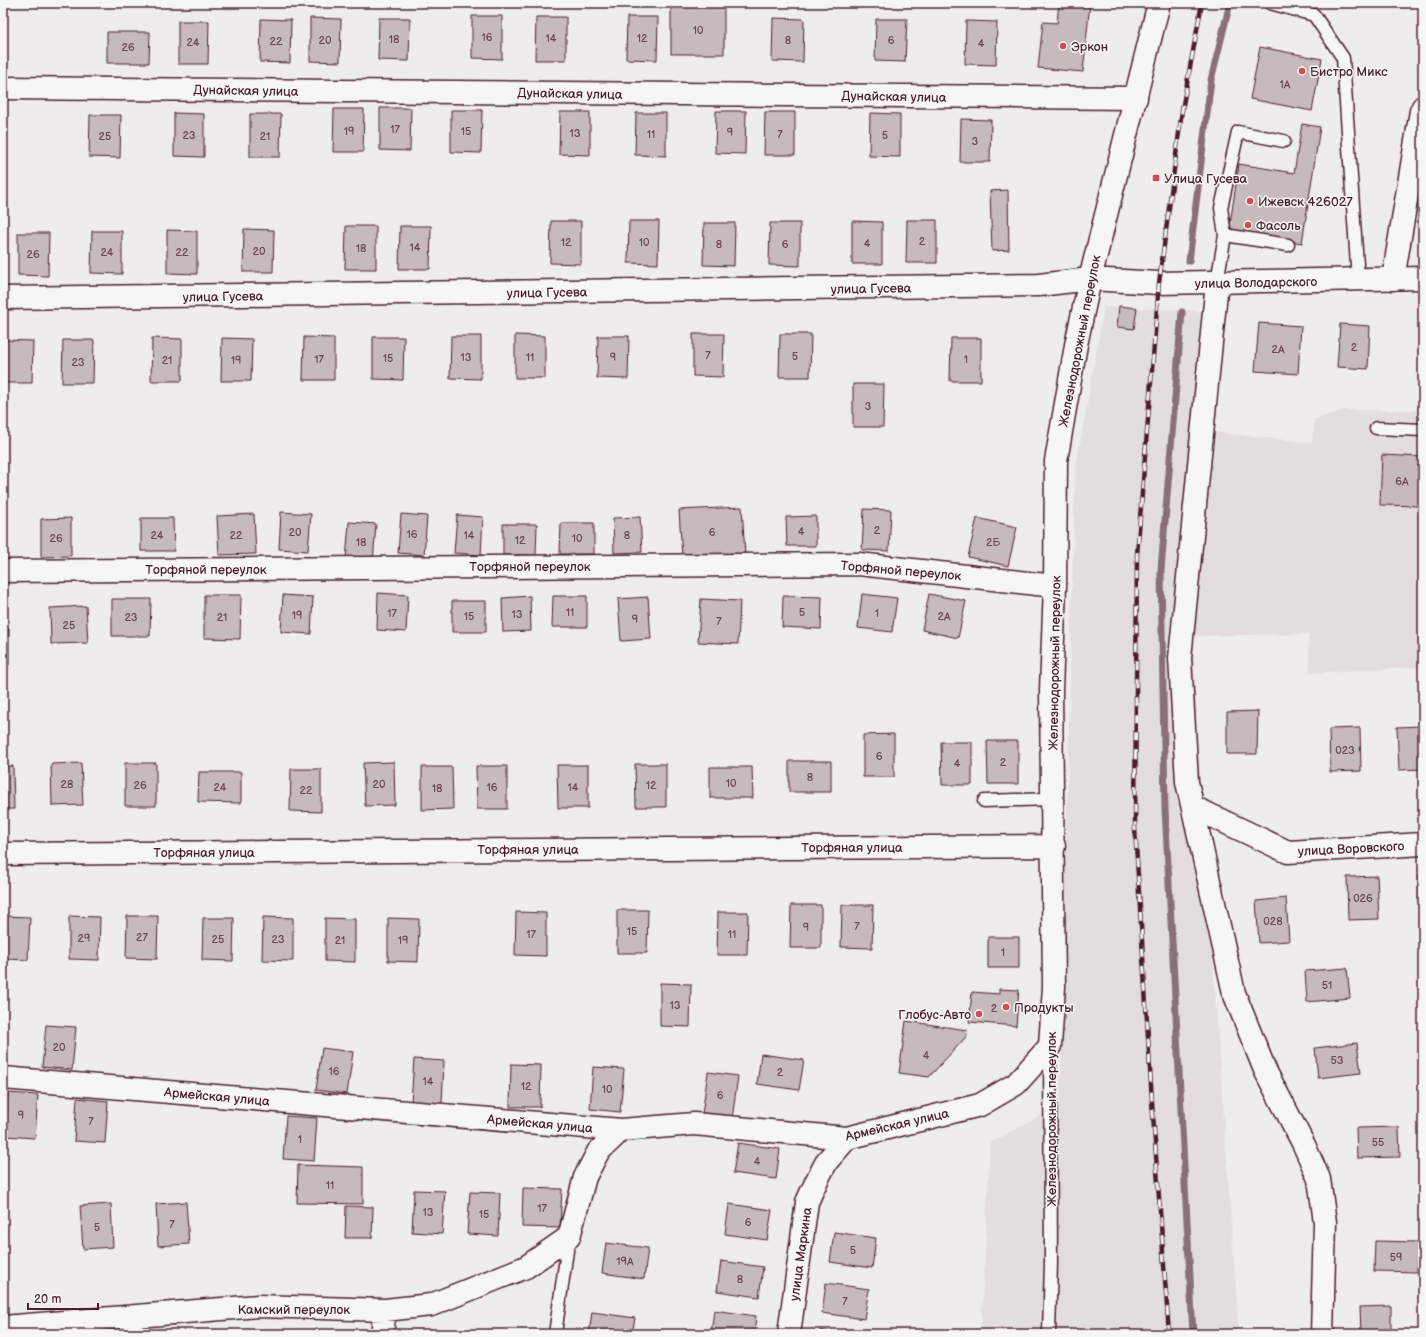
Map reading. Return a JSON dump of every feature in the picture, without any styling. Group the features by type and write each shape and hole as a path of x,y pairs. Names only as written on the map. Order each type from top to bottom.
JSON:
{"street":[{"name":"Железнодорожный переулок","path":"1050,1046 1054,987 1054,846 1051,690 1055,586 1056,461 1076,345 1090,279 1159,3"},
{"name":"Дунайская улица","path":"3,88 1136,98"},
{"path":"1393,279 1421,111 1423,107"},
{"name":"улица Володарского","path":"1090,279 1160,284 1423,278"},
{"name":"улица Гусева","path":"3,298 1039,286 1090,279"},
{"path":"1217,282 1180,658 1187,782 1234,993 1265,1070 1304,1145 1319,1179 1325,1222 1322,1334"},
{"name":"Торфяной переулок","path":"3,571 859,564 1055,586"},
{"name":"улица Воровского","path":"1193,806 1288,852 1423,844"},
{"name":"Торфяная улица","path":"3,854 1054,846"},
{"name":"Армейская улица","path":"3,1078 621,1130 694,1124 847,1138 980,1105 1016,1084 1050,1046"},
{"path":"569,1237 585,1177 598,1152 621,1130"},
{"name":"улица Маркина","path":"790,1334 807,1202 827,1161 847,1138"},
{"name":"Камский переулок","path":"3,1327 258,1306 386,1310 431,1305 526,1268 569,1237"},
{"path":"382,1334 386,1310"}],"lane":[{"path":"1270,3 1314,15 1343,58 1358,280"},
{"path":"1217,282 1226,235 1221,208 1238,132 1284,141"},
{"path":"1226,235 1288,245"},
{"path":"1376,428 1423,430"},
{"path":"984,800 1053,799"},
{"name":"Железнодорожный переулок","path":"1049,1334 1050,1046"},
{"path":"555,1334 569,1237"}],"shaded area":[{"path":"1104,307 1209,311 1208,431 1312,443 1315,419 1343,410 1423,410 1423,667 1310,673 1308,634 1193,636 1198,749 1239,1334 981,1334 990,1143 1060,1105 1075,472"}],"building":[{"name":"Эркон","path":"1059,3 1090,3 1083,72 1038,68 1043,22 1057,23"},
{"path":"671,6 724,6 724,54 671,54"},
{"path":"472,16 502,16 502,59 472,58"},
{"path":"536,17 566,17 566,60 535,60"},
{"path":"627,17 658,17 657,60 626,59"},
{"path":"310,18 341,19 340,62 310,61"},
{"path":"379,18 410,18 409,61 378,60"},
{"path":"773,18 804,19 803,62 772,61"},
{"path":"261,19 291,20 290,63 260,62"},
{"path":"876,19 907,19 905,62 875,61"},
{"path":"178,21 209,21 208,64 178,64"},
{"path":"966,21 997,22 996,65 965,64"},
{"path":"107,32 150,32 149,63 107,63"},
{"path":"1260,47 1322,59 1312,111 1250,99"},
{"path":"380,108 411,108 410,151 380,150"},
{"path":"334,109 364,109 363,152 333,152"},
{"path":"451,110 482,110 481,153 451,152"},
{"path":"716,111 746,111 745,154 715,153"},
{"path":"560,112 590,112 590,155 559,154"},
{"path":"765,112 795,112 795,155 764,155"},
{"path":"174,113 204,114 204,157 174,156"},
{"path":"636,113 666,113 666,156 635,155"},
{"path":"870,113 900,114 900,157 869,156"},
{"path":"250,114 281,114 280,157 250,157"},
{"path":"90,115 121,115 120,158 89,157"},
{"path":"3,117 6,117 5,160 3,160"},
{"path":"961,119 991,120 990,162 960,162"},
{"path":"1302,124 1320,127 1302,243 1229,231 1239,164 1294,173"},
{"path":"1008,190 1009,250 992,251 990,191"},
{"path":"907,220 937,220 937,263 906,263"},
{"path":"551,221 581,221 581,264 550,263"},
{"path":"629,221 659,221 658,264 628,263"},
{"path":"852,221 882,222 882,264 852,264"},
{"path":"704,223 735,223 734,266 703,265"},
{"path":"770,223 800,223 800,266 769,265"},
{"path":"346,226 376,226 376,269 345,269"},
{"path":"400,226 431,226 430,269 399,269"},
{"path":"244,229 274,230 273,272 243,272"},
{"path":"167,230 197,231 197,274 167,273"},
{"path":"92,231 122,231 122,274 91,273"},
{"path":"18,233 49,233 48,276 18,275"},
{"path":"1119,306 1137,308 1134,329 1117,327"},
{"path":"1259,323 1301,326 1298,374 1255,371"},
{"path":"1340,324 1370,326 1368,369 1337,367"},
{"path":"693,334 724,334 723,377 693,376"},
{"path":"780,334 811,334 810,377 779,377"},
{"path":"515,335 545,336 545,378 515,378"},
{"path":"451,336 481,336 481,379 450,378"},
{"path":"598,336 629,336 628,379 597,378"},
{"path":"304,337 334,338 334,380 303,380"},
{"path":"373,337 404,337 403,380 373,379"},
{"path":"152,338 182,339 182,381 151,381"},
{"path":"222,338 252,339 251,381 221,381"},
{"path":"951,338 981,338 981,381 950,381"},
{"path":"3,340 33,341 32,383 3,383"},
{"path":"63,340 94,340 93,383 62,383"},
{"path":"853,384 884,384 883,427 853,427"},
{"path":"1382,455 1423,457 1423,506 1380,505"},
{"path":"742,507 745,554 682,557 679,510"},
{"path":"864,509 891,510 889,551 862,550"},
{"path":"281,512 311,514 308,551 279,549"},
{"path":"254,514 256,554 219,555 217,516"},
{"path":"401,514 427,516 424,555 398,553"},
{"path":"457,515 483,517 481,555 454,553"},
{"path":"816,516 816,546 787,546 786,517"},
{"path":"640,517 642,552 614,553 613,518"},
{"path":"71,518 71,556 41,557 41,519"},
{"path":"141,518 173,518 174,551 141,551"},
{"path":"977,518 1017,527 1008,566 968,557"},
{"path":"349,522 376,524 373,562 346,560"},
{"path":"561,523 594,523 594,554 560,554"},
{"path":"503,524 537,524 536,555 503,555"},
{"path":"378,593 408,595 406,632 377,630"},
{"path":"862,594 897,598 892,632 858,628"},
{"path":"929,594 966,601 958,638 922,630"},
{"path":"204,595 241,595 240,639 204,638"},
{"path":"283,595 313,597 311,634 281,632"},
{"path":"530,596 531,631 503,632 502,598"},
{"path":"553,596 587,596 587,627 552,627"},
{"path":"783,596 822,597 821,629 782,627"},
{"path":"648,597 651,639 621,641 618,599"},
{"path":"112,599 151,599 150,636 112,636"},
{"path":"701,599 740,601 738,644 698,642"},
{"path":"452,601 486,601 486,632 452,632"},
{"path":"86,606 88,643 51,644 50,608"},
{"path":"3,629 9,629 9,665 3,665"},
{"path":"1258,711 1257,754 1227,754 1227,712"},
{"path":"1423,726 1423,769 1399,770 1397,727"},
{"path":"1360,728 1361,771 1330,772 1329,729"},
{"path":"894,734 894,777 863,777 863,735"},
{"path":"987,741 1018,741 1018,784 988,784"},
{"path":"941,742 972,742 972,785 942,785"},
{"path":"789,761 831,761 831,792 789,792"},
{"path":"394,762 395,805 365,806 363,763"},
{"path":"81,763 83,805 52,806 51,764"},
{"path":"125,763 156,763 156,806 125,806"},
{"path":"635,764 666,764 666,807 636,807"},
{"path":"557,765 588,765 588,808 558,808"},
{"path":"3,766 13,766 14,809 3,809"},
{"path":"476,766 507,766 507,809 477,809"},
{"path":"422,767 452,767 453,809 422,810"},
{"path":"710,767 752,767 753,798 710,798"},
{"path":"291,769 321,769 321,812 290,811"},
{"path":"199,772 241,772 241,803 198,802"},
{"path":"1419,875 1423,875 1423,917 1420,917"},
{"path":"1377,876 1379,919 1348,920 1347,877"},
{"path":"1286,898 1289,941 1259,943 1256,901"},
{"path":"791,905 821,905 821,948 790,948"},
{"path":"842,905 873,905 872,948 841,947"},
{"path":"617,910 648,910 647,953 617,953"},
{"path":"516,912 546,913 546,956 515,955"},
{"path":"718,912 748,912 747,955 717,955"},
{"path":"3,916 30,917 28,960 3,959"},
{"path":"69,916 100,917 99,960 69,959"},
{"path":"127,916 158,916 157,959 126,958"},
{"path":"263,917 293,918 293,961 262,960"},
{"path":"203,918 234,918 233,961 202,960"},
{"path":"325,918 355,919 355,962 325,961"},
{"path":"388,918 419,919 418,962 388,961"},
{"path":"988,937 1019,937 1019,968 988,968"},
{"path":"1347,968 1350,998 1307,1002 1305,971"},
{"path":"660,983 691,984 690,1027 660,1026"},
{"path":"999,989 1019,990 1016,1026 969,1022 972,992 999,994"},
{"path":"906,1021 967,1030 966,1037 929,1077 899,1073"},
{"path":"46,1025 76,1027 72,1070 42,1067"},
{"path":"1357,1043 1361,1073 1318,1078 1315,1048"},
{"path":"322,1048 353,1052 347,1094 316,1090"},
{"path":"761,1054 804,1060 799,1090 757,1084"},
{"path":"414,1059 444,1061 442,1104 411,1102"},
{"path":"511,1064 541,1065 540,1107 510,1107"},
{"path":"593,1067 624,1069 620,1112 590,1109"},
{"path":"708,1072 738,1076 732,1119 702,1114"},
{"path":"8,1093 38,1095 35,1138 5,1136"},
{"path":"77,1098 108,1101 105,1143 74,1141"},
{"path":"286,1116 317,1118 314,1161 283,1159"},
{"path":"1399,1127 1400,1157 1357,1158 1356,1128"},
{"path":"738,1143 780,1149 776,1179 733,1173"},
{"path":"298,1165 363,1167 363,1204 297,1203"},
{"path":"523,1188 562,1189 560,1228 522,1227"},
{"path":"414,1190 445,1191 442,1234 412,1232"},
{"path":"470,1192 500,1193 498,1236 467,1234"},
{"path":"186,1202 189,1244 158,1246 156,1204"},
{"path":"111,1204 113,1247 83,1249 80,1206"},
{"path":"729,1204 772,1210 767,1240 725,1234"},
{"path":"346,1206 373,1207 372,1238 345,1238"},
{"path":"834,1232 876,1238 872,1268 830,1262"},
{"path":"1375,1241 1418,1242 1417,1272 1374,1271"},
{"path":"606,1243 648,1248 644,1279 602,1273"},
{"path":"721,1261 763,1267 759,1297 717,1291"},
{"path":"826,1283 869,1289 864,1319 822,1313"},
{"path":"1391,1306 1391,1334 1361,1334 1360,1307"},
{"path":"714,1310 756,1316 754,1334 711,1334"},
{"path":"592,1312 635,1318 632,1334 589,1334"},
{"path":"820,1330 845,1334 819,1334"}],"waterway":[{"path":"1189,261 1211,80 1230,3"},
{"path":"1182,312 1161,570 1165,809 1193,1334"}],"railway":[{"path":"1169,1334 1152,1101 1135,828 1137,555 1159,283 1182,110 1202,3"}],"place":[{"name":"Эркон","path":"1063,46"},
{"name":"Бистро Микс","path":"1302,71"},
{"name":"Улица Гусева","path":"1156,178"},
{"name":"Ижевск 426027","path":"1250,201"},
{"name":"Фасоль","path":"1248,225"},
{"name":"Продукты","path":"1006,1007"},
{"name":"Глобус-Авто","path":"979,1014"}]}
